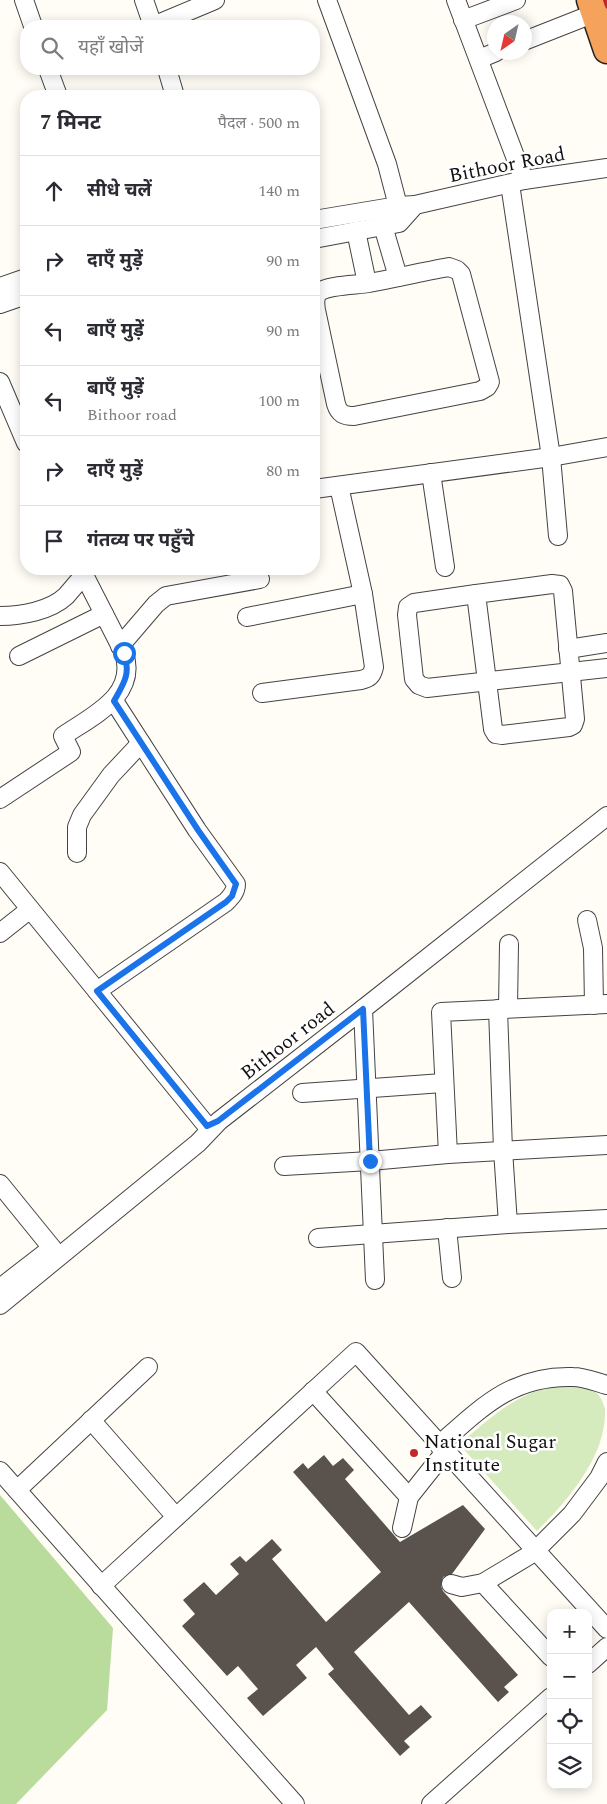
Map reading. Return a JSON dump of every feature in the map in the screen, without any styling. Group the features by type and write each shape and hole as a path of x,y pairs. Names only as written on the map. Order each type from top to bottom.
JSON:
{"highway":[{"path":"593,7 607,50"}],"street":[{"path":"24,0 31,20"},
{"path":"144,0 151,20"},
{"path":"167,20 215,0"},
{"path":"320,238 399,223 407,206 387,164 327,0"},
{"path":"456,0 479,59 517,182 558,536"},
{"path":"463,20 516,0"},
{"path":"532,37 593,7"},
{"path":"479,59 487,56"},
{"path":"50,75 56,90"},
{"path":"168,75 173,90"},
{"name":"Bithoor Road","path":"320,219 407,206 517,182 607,168"},
{"path":"383,226 398,276"},
{"path":"356,231 367,283"},
{"path":"320,291 449,268 457,270 461,274 490,382 487,388 480,391 354,416 345,416 341,414 336,404 320,329"},
{"path":"0,287 20,280"},
{"path":"0,304 20,297"},
{"path":"0,382 20,429"},
{"path":"320,488 550,457 607,447"},
{"path":"431,473 445,566"},
{"path":"262,693 360,680 371,676 374,667 363,594 339,486"},
{"path":"0,616 27,613 57,602 66,596 80,575"},
{"path":"0,799 71,752 63,736 114,701 124,683 127,663 84,575"},
{"path":"120,646 156,604 166,596 260,580"},
{"path":"476,594 488,681 493,729 496,734 540,731 573,725 575,719 571,672 560,585 552,584 476,594 414,603 408,607 407,615 414,679 419,685 427,688 488,681 571,672 607,668"},
{"path":"247,617 363,594"},
{"path":"19,656 104,614"},
{"path":"568,649 607,643"},
{"path":"97,991 226,902 236,889 236,884 198,830 114,701"},
{"path":"77,853 77,827 82,815 111,775 141,743"},
{"name":"Bithoor road","path":"0,1305 198,1143 213,1124 363,1009 607,816"},
{"path":"0,872 29,910 97,991 213,1124 191,1134 0,1288"},
{"path":"0,933 29,910"},
{"path":"448,1154 441,1012 600,1005 593,948 586,920"},
{"path":"508,1224 502,1150 503,1009 509,944"},
{"path":"363,1009 368,1088 375,1280"},
{"path":"302,1093 443,1083"},
{"path":"284,1166 502,1150 607,1145"},
{"path":"0,1184 52,1248"},
{"path":"318,1238 508,1224 607,1219"},
{"path":"448,1228 452,1278"},
{"path":"101,1586 356,1352 607,1629"},
{"path":"17,1490 148,1367"},
{"path":"439,1445 482,1407 512,1388 530,1381 574,1377 607,1385"},
{"path":"313,1391 409,1497"},
{"path":"91,1420 176,1517"},
{"path":"402,1528 409,1497 444,1454 439,1445"},
{"path":"450,1584 462,1587 483,1584 535,1551 572,1514 599,1478 607,1462"},
{"path":"0,1471 295,1804"},
{"path":"483,1584 548,1654"},
{"path":"592,1660 607,1647"},
{"path":"431,1804 549,1699"}],"green space":[{"path":"575,1384 595,1391 601,1398 605,1409 604,1427 599,1444 583,1476 561,1506 537,1531 459,1444 497,1413 518,1399 540,1390"},
{"path":"0,1495 113,1628 107,1710 16,1804 0,1804"}],"building":[{"path":"324,1455 333,1466 343,1458 354,1470 345,1479 400,1542 463,1505 485,1529 452,1574 443,1577 441,1586 443,1591 518,1675 504,1687 509,1692 498,1702 409,1602 354,1652 409,1715 421,1705 432,1717 404,1741 410,1747 400,1756 328,1674 334,1669 316,1647 296,1665 307,1678 263,1716 247,1698 258,1689 238,1666 227,1676 182,1626 195,1614 183,1600 204,1582 216,1595 239,1574 230,1564 240,1556 246,1562 272,1539 282,1550 272,1559 326,1622 381,1572 293,1472 303,1463 308,1469"}],"railway":[{"path":"605,0 607,6"}],"place":[{"name":"National Sugar Institute","path":"414,1453"}],"route":[{"path":"124,653 127,672 124,683 114,701 198,830 236,884 236,889 226,902 97,991 207,1126 218,1121 363,1009 370,1161"}]}
